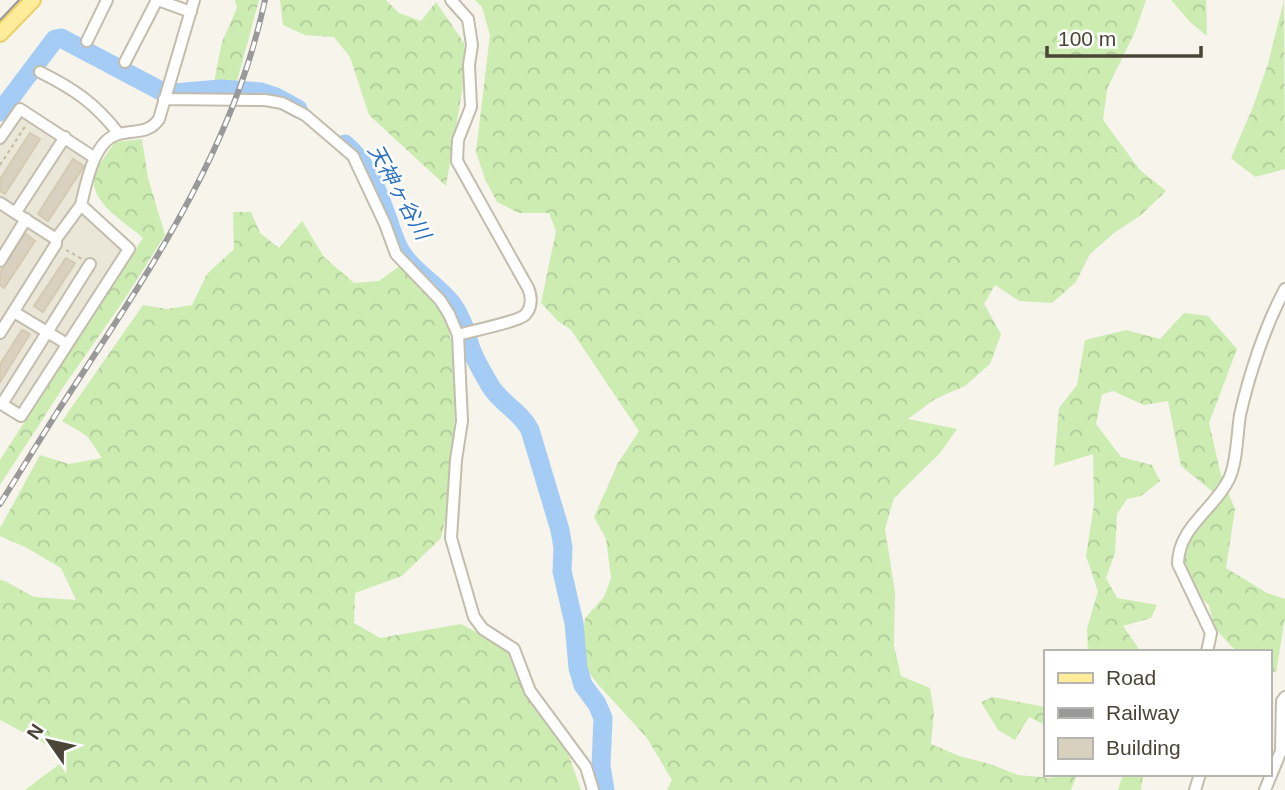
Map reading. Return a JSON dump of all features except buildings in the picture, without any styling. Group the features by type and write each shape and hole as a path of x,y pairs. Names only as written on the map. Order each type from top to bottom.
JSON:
{"main road":[{"path":"0,34 33,0"}],"street":[{"path":"87,41 107,0"},
{"path":"0,332 56,244 56,239 81,205 95,158 110,138 119,134 143,132 155,124 192,6 158,0 125,62"},
{"path":"451,0 468,19 472,45 471,107 458,140 457,160 531,294 528,310 520,318 463,333"},
{"path":"40,72 83,96 101,111 119,134"},
{"path":"165,94 265,100 282,103 305,115 353,156 385,224 391,246 440,300 463,333 462,421 456,460 451,538 469,604 482,629 514,649 530,691 586,767 593,790"},
{"path":"0,138 20,109 95,158"},
{"path":"16,212 65,137"},
{"path":"0,203 56,239"},
{"path":"81,205 129,249 21,416 1,404 90,264"},
{"path":"0,261 26,219"},
{"path":"1207,650 1211,633 1178,564 1178,554 1181,542 1197,518 1209,507 1229,479 1247,382 1285,289"},
{"path":"14,312 67,344"},
{"path":"1271,775 1281,751 1282,701 1285,697"}],"path":[{"path":"0,165 31,116"}],"shaded area":[{"path":"22,118 89,161 81,193 73,205 121,249 122,253 19,408 0,397 0,143"}],"green space":[{"path":"235,0 259,0 236,85 214,82 222,42 237,8"},
{"path":"280,0 386,0 399,13 421,21 436,2 464,43 465,74 446,186 369,115 350,57 334,37 305,35 283,25"},
{"path":"475,0 1146,0 1135,32 1107,89 1103,120 1140,170 1166,191 1141,215 1114,233 1090,254 1076,282 1052,303 1019,301 995,285 984,304 1001,334 990,364 965,386 935,399 908,419 957,429 940,453 894,498 885,529 895,592 894,646 901,676 930,688 934,713 931,744 1018,775 1052,778 1076,776 1071,790 667,790 672,780 647,738 596,682 580,660 585,618 604,597 611,578 606,539 594,517 618,463 639,431 571,330 541,303 556,231 549,213 519,213 497,202 485,179 476,152 490,35 482,7"},
{"path":"1171,0 1206,0 1207,36 1190,22"},
{"path":"1284,0 1285,169 1255,177 1231,158 1268,64"},
{"path":"142,139 148,178 165,235 0,485 0,460 143,238 102,203 94,185 96,171 115,142"},
{"path":"233,212 251,212 260,233 279,248 302,221 324,257 354,283 379,281 402,264 446,316 456,367 453,463 441,538 402,576 355,593 354,623 380,638 461,624 506,648 518,678 569,756 581,790 25,790 61,763 51,747 0,720 0,580 34,597 76,600 61,568 0,536 0,528 40,455 69,464 102,458 87,436 62,421 143,305 167,309 192,305 207,274 234,249"},
{"path":"1184,313 1208,316 1237,349 1209,423 1221,475 1235,509 1226,568 1267,593 1285,599 1285,618 1276,673 1271,670 1271,650 1236,650 1232,647 1214,627 1209,605 1181,581 1184,540 1218,496 1181,466 1168,401 1144,405 1113,391 1102,394 1096,424 1121,457 1152,465 1160,481 1141,496 1127,499 1117,514 1115,553 1106,578 1117,598 1157,605 1151,618 1123,626 1140,650 1088,650 1087,629 1098,591 1086,556 1094,505 1093,454 1054,466 1059,408 1077,385 1085,340 1126,330 1160,339"},
{"path":"993,697 1044,707 1044,724 1029,717 1015,740 998,730 981,702"},
{"path":"1122,776 1143,776 1141,790 1118,790"}],"waterway":[{"name":"天神ヶ谷川","path":"0,112 55,39 61,38 161,91 174,93 220,89 261,92 298,109"},
{"name":"天神ヶ谷川","path":"345,144 370,177 401,251 414,268 453,305 462,321 475,359 491,387 522,418 530,430 560,530 563,548 562,571 574,623 578,668 583,685 597,704 603,718 601,766 605,790"}],"tram line":[{"path":"0,20 19,0"}],"railway":[{"path":"0,504 151,267 207,165 250,57 265,0"}]}
